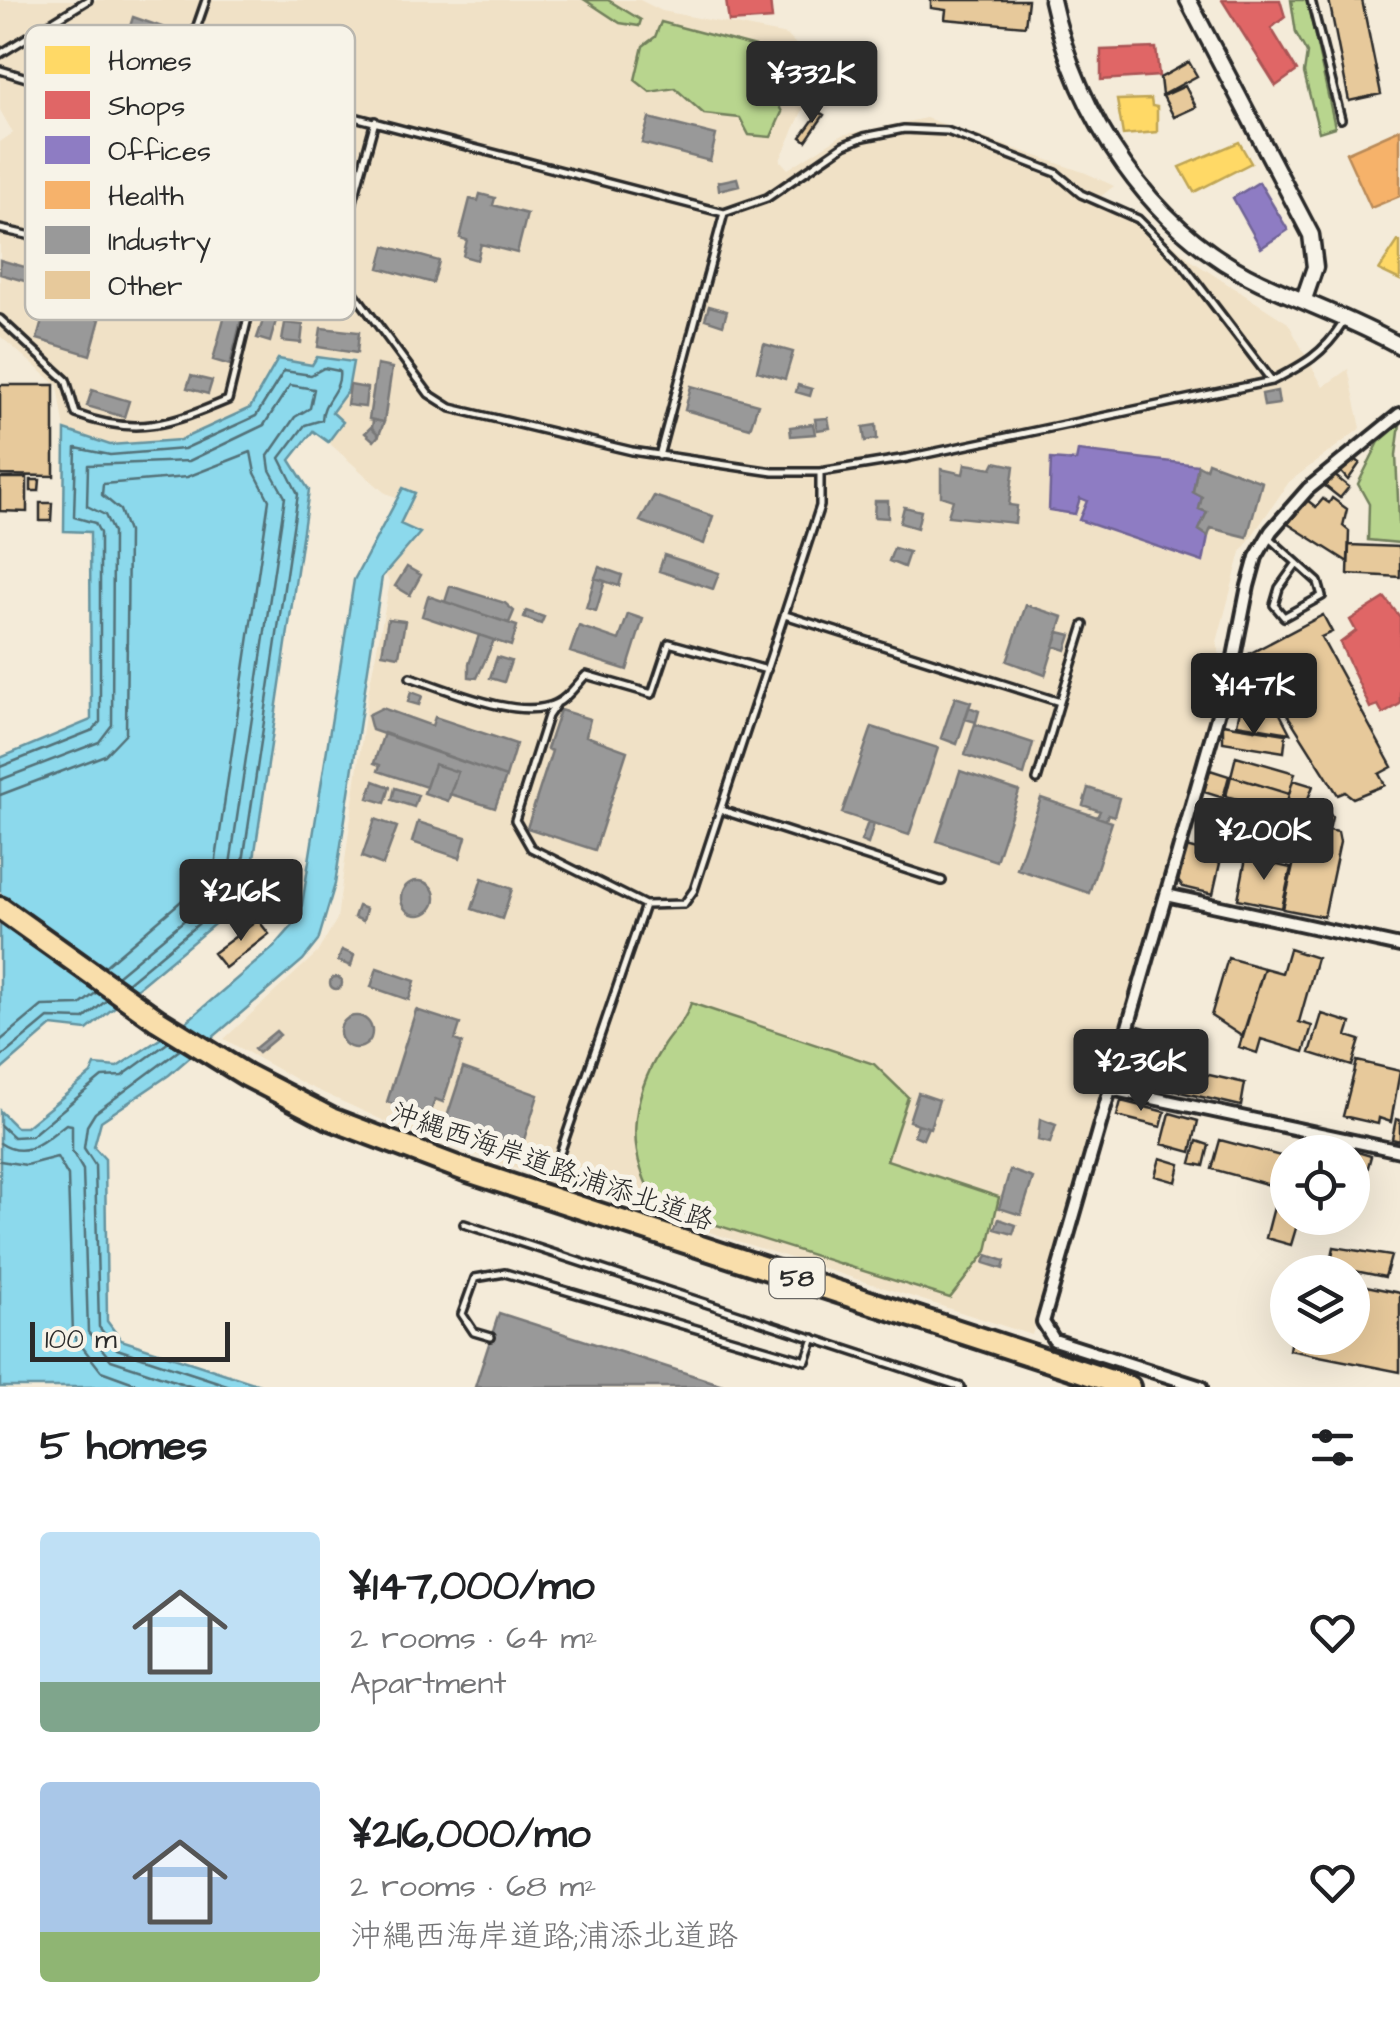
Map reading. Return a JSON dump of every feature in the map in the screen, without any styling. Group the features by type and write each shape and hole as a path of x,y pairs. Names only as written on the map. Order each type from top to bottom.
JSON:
{"highway":[{"name":"沖縄西海岸道路;浦添北道路","path":"0,908 112,990 222,1061 330,1118 450,1164 1129,1387"}],"street":[{"path":"1052,0 1077,84 1136,179 1174,223 1218,258 1347,316 1400,346"},
{"path":"1188,0 1310,235 1316,268 1304,299"},
{"path":"1201,1387 1054,1340 1044,1322 1234,662 1256,556 1308,488 1400,414"},
{"path":"1166,895 1400,946"},
{"path":"1111,1089 1400,1151"}],"lane":[{"path":"47,25 88,0"},
{"path":"197,25 206,0"},
{"path":"1311,0 1340,119"},
{"path":"0,54 25,39"},
{"path":"0,70 25,78"},
{"path":"355,115 724,213 767,198 844,145 864,137 904,129 947,131 1056,173 1081,194 1138,219 1181,262 1272,381"},
{"path":"355,194 375,120"},
{"path":"659,456 724,213"},
{"path":"0,229 25,234"},
{"path":"355,293 429,394 451,408 659,456 773,472 820,472 907,458 1272,381 1310,362 1328,346 1347,316"},
{"path":"0,319 66,380 76,414 109,426 169,425 228,400 248,320"},
{"path":"766,670 669,644 652,694 586,675 548,716 515,820 531,848 645,904 674,908 684,904 694,890 820,506 820,472"},
{"path":"1268,537 1297,563 1318,582 1322,596 1284,616 1274,605 1279,588 1297,563"},
{"path":"784,615 1060,702"},
{"path":"1037,780 1084,625"},
{"path":"410,677 503,706 557,703"},
{"path":"721,810 942,881"},
{"path":"556,1168 645,904"},
{"path":"464,1224 961,1387"},
{"path":"491,1337 474,1332 462,1314 475,1278 505,1274 806,1361 814,1338"}],"shaded area":[{"path":"0,0 640,0 662,11 787,35 821,70 780,160 788,169 842,135 926,118 1086,173 1114,186 1100,197 1146,221 1192,261 1288,323 1323,387 1348,369 1361,428 1289,482 1241,552 1217,642 1222,672 1032,1335 562,1185 391,1124 304,1084 224,1039 317,953 337,919 368,693 390,583 385,573 419,534 400,524 406,511 403,488 398,499 384,492 328,442 343,423 331,412 312,366 258,398 250,408 180,440 110,445 65,430 58,386 0,336 0,142 13,133 0,110"}],"green space":[{"path":"585,0 608,0 641,20 639,26 620,23"},
{"path":"1291,0 1307,0 1335,127 1319,132 1304,73 1307,53 1296,33"},
{"path":"661,22 771,51 795,65 798,82 790,95 780,90 776,100 782,112 771,137 749,135 740,118 704,114 675,88 650,92 635,80 643,46 655,37"},
{"path":"1400,424 1396,455 1400,543 1368,540 1369,504 1358,484 1379,442"},
{"path":"691,1003 874,1064 908,1097 887,1160 999,1197 987,1251 950,1298 659,1207 640,1168 635,1128 638,1107 651,1068"}],"water":[{"path":"317,357 353,362 348,390 332,412 343,422 328,442 313,431 290,460 309,490 250,885 242,901 87,1030 52,1026 0,1071 0,758 91,720 90,532 64,531 65,430 110,445 180,440 250,408 278,359 312,365"},
{"path":"403,488 415,493 400,524 420,533 382,577 335,884 318,941 303,960 169,1075 101,1121 94,1147 105,1159 107,1321 121,1340 266,1387 0,1387 0,1111 16,1127 26,1127 91,1074 95,1065 117,1067 186,1022 274,947 294,924 302,905 354,580"}],"pier":[{"path":"0,892 140,992 120,1009 61,968 0,924"}],"building: Homes":[{"path":"1151,99 1152,106 1157,107 1157,132 1123,135 1117,100"},
{"path":"1239,142 1251,163 1194,192 1180,167"},
{"path":"1400,242 1400,280 1379,270"},
{"path":"1400,622 1400,670 1383,681 1360,645"}],"building: Shops":[{"path":"726,0 770,0 772,19 729,22"},
{"path":"1222,0 1280,0 1285,17 1271,28 1297,71 1276,86"},
{"path":"1156,48 1159,76 1101,80 1101,50"},
{"path":"1385,598 1400,617 1400,704 1383,714 1378,705 1370,708 1340,643 1356,631 1350,620"}],"building: Offices":[{"path":"1259,182 1288,230 1261,248 1233,198"},
{"path":"1078,451 1198,465 1193,492 1202,497 1199,509 1207,512 1199,530 1208,536 1203,562 1079,520 1087,501 1080,498 1075,514 1049,510 1051,459 1076,461"}],"building: Health":[{"path":"1400,129 1400,196 1371,208 1346,153"}],"building: Industry":[{"path":"133,17 156,25 130,25"},
{"path":"649,118 716,135 710,161 642,143"},
{"path":"737,178 739,185 719,190 718,182"},
{"path":"480,194 495,198 493,205 527,214 517,253 481,244 477,260 463,256 467,240 460,238 470,199 478,201"},
{"path":"385,246 439,261 433,283 379,268"},
{"path":"0,260 25,267 25,281 0,274"},
{"path":"709,306 727,311 723,325 705,319"},
{"path":"42,320 100,320 90,355 37,339"},
{"path":"224,320 241,320 230,365 213,360"},
{"path":"263,320 276,320 270,342 257,338"},
{"path":"285,323 303,325 301,343 282,341"},
{"path":"321,328 359,332 357,353 318,347"},
{"path":"764,344 793,352 785,379 757,371"},
{"path":"377,365 392,368 384,422 369,419"},
{"path":"191,376 212,381 208,394 187,388"},
{"path":"350,385 367,388 365,407 347,405"},
{"path":"798,385 812,389 810,396 796,392"},
{"path":"691,386 758,404 750,428 685,410"},
{"path":"92,390 129,401 124,417 87,406"},
{"path":"1277,391 1279,404 1264,406 1262,394"},
{"path":"828,418 830,428 817,430 815,419"},
{"path":"373,420 384,422 379,435 372,428"},
{"path":"813,424 815,434 791,436 790,427"},
{"path":"876,425 877,439 865,441 863,427"},
{"path":"371,427 379,435 374,441 365,433"},
{"path":"995,462 1014,466 1009,505 1017,506 1015,523 948,516 953,500 941,496 941,469 963,474 965,464 992,468"},
{"path":"1208,462 1262,482 1247,537 1211,528 1208,536 1199,530 1207,512 1199,509 1202,497 1193,492 1198,465 1206,469"},
{"path":"654,496 713,516 704,544 640,521"},
{"path":"875,501 888,501 888,518 874,517"},
{"path":"904,507 921,511 917,528 900,523"},
{"path":"894,548 909,552 904,567 889,561"},
{"path":"664,555 719,573 713,589 659,571"},
{"path":"407,567 421,575 410,595 395,586"},
{"path":"599,567 622,575 619,586 595,578"},
{"path":"595,578 605,581 596,611 586,608"},
{"path":"450,586 505,603 514,611 509,623 445,602"},
{"path":"428,596 517,626 511,646 422,616"},
{"path":"1026,605 1063,617 1045,675 1007,661"},
{"path":"526,611 544,617 541,624 524,618"},
{"path":"628,614 643,619 627,670 570,652 579,626 619,640"},
{"path":"388,619 405,621 399,656 382,653"},
{"path":"1059,632 1071,635 1066,650 1054,646"},
{"path":"479,635 494,640 477,678 469,677 469,664"},
{"path":"497,657 511,661 504,682 490,678"},
{"path":"411,692 422,696 419,705 408,702"},
{"path":"955,697 971,702 957,744 941,738"},
{"path":"969,707 979,711 976,722 965,719"},
{"path":"382,708 432,726 435,717 516,744 506,777 372,730 368,715"},
{"path":"560,710 590,719 586,736 627,751 595,850 527,828 552,751 547,749"},
{"path":"975,724 1033,743 1024,775 965,755"},
{"path":"872,727 938,748 909,835 842,813"},
{"path":"384,733 506,777 495,808 450,794 458,772 434,764 426,787 378,771 380,765 374,763"},
{"path":"434,764 458,772 448,801 424,793"},
{"path":"960,771 1019,791 996,861 937,841"},
{"path":"374,781 390,787 385,803 368,798"},
{"path":"395,788 418,795 414,807 392,800"},
{"path":"1088,788 1119,798 1114,816 1108,814 1106,820 1097,817 1100,811 1083,805"},
{"path":"1041,798 1112,822 1089,893 1017,869"},
{"path":"375,819 397,827 383,865 362,857"},
{"path":"418,822 466,837 460,858 412,842"},
{"path":"868,822 874,824 868,844 861,841"},
{"path":"482,878 512,889 502,919 472,909"},
{"path":"418,881 430,886 435,898 430,910 418,915 406,910 401,898 406,886"},
{"path":"358,906 366,909 363,921 354,917"},
{"path":"342,950 354,955 351,966 338,961"},
{"path":"377,968 415,981 409,1000 371,987"},
{"path":"336,977 342,983 336,989 330,983"},
{"path":"416,1010 460,1024 455,1040 462,1043 443,1102 435,1099 430,1115 387,1102"},
{"path":"356,1016 367,1021 372,1032 367,1043 356,1048 345,1043 340,1032 345,1021"},
{"path":"276,1031 280,1035 258,1053 254,1049"},
{"path":"463,1068 538,1095 522,1146 446,1120"},
{"path":"918,1093 939,1100 930,1128 909,1121"},
{"path":"1040,1119 1056,1125 1050,1143 1038,1140"},
{"path":"918,1124 928,1127 923,1139 914,1135"},
{"path":"1010,1170 1033,1178 1021,1215 999,1208"},
{"path":"999,1219 1016,1225 1013,1234 995,1229"},
{"path":"987,1255 1005,1261 1003,1269 984,1263"},
{"path":"499,1313 729,1387 475,1387"}],"building: Other":[{"path":"931,0 1028,0 1025,26 945,19 946,10 931,8"},
{"path":"1329,0 1362,0 1381,94 1349,101"},
{"path":"1189,62 1197,76 1162,95 1160,78"},
{"path":"1185,86 1196,107 1174,117 1163,96"},
{"path":"819,112 824,115 806,141 801,137"},
{"path":"0,385 54,385 54,476 0,475"},
{"path":"1355,459 1360,463 1348,480 1340,471"},
{"path":"1334,475 1349,487 1340,498 1325,486"},
{"path":"0,478 27,478 27,512 0,511"},
{"path":"31,480 40,480 39,491 31,491"},
{"path":"1332,498 1347,509 1343,526 1349,531 1348,562 1288,524 1307,500 1316,507 1323,499 1329,503"},
{"path":"40,503 52,503 51,521 40,521"},
{"path":"1349,545 1400,547 1400,577 1348,574"},
{"path":"1323,615 1332,632 1321,637 1392,767 1379,774 1385,785 1353,798 1345,792 1338,795 1249,654"},
{"path":"1245,686 1267,689 1290,733 1237,724"},
{"path":"1223,724 1286,734 1284,752 1223,742"},
{"path":"1236,756 1295,773 1289,794 1231,776"},
{"path":"1210,770 1229,776 1223,798 1204,792"},
{"path":"1231,776 1289,794 1284,812 1226,796"},
{"path":"1293,780 1313,786 1301,817 1284,812"},
{"path":"1322,804 1332,817 1329,830 1338,832 1340,842 1324,917 1283,909 1304,819"},
{"path":"1277,815 1300,822 1288,863 1271,859 1272,852 1268,851"},
{"path":"1186,847 1209,853 1207,859 1220,863 1213,894 1183,887 1178,881"},
{"path":"1246,858 1291,868 1282,908 1238,899"},
{"path":"258,920 269,934 225,968 213,953"},
{"path":"1289,949 1317,958 1299,1022 1312,1026 1304,1052 1261,1039 1257,1053 1239,1047 1264,968 1282,973"},
{"path":"1228,958 1264,968 1243,1037 1211,1016"},
{"path":"1322,1014 1351,1023 1347,1036 1360,1040 1352,1066 1310,1053"},
{"path":"1135,1025 1160,1032 1146,1086 1121,1079"},
{"path":"1163,1032 1188,1040 1174,1091 1148,1085"},
{"path":"1357,1061 1400,1071 1391,1122 1379,1118 1378,1124 1343,1116"},
{"path":"1182,1069 1245,1083 1241,1106 1176,1091"},
{"path":"1121,1101 1165,1112 1161,1127 1117,1116"},
{"path":"1170,1113 1198,1121 1191,1152 1162,1144"},
{"path":"1396,1119 1400,1120 1400,1141 1392,1139"},
{"path":"1220,1140 1270,1153 1270,1185 1212,1169"},
{"path":"1197,1141 1209,1145 1204,1166 1191,1163"},
{"path":"1160,1158 1180,1164 1176,1182 1155,1176"},
{"path":"1270,1223 1270,1235 1294,1235 1291,1245 1266,1238"},
{"path":"1334,1247 1391,1256 1385,1277 1370,1274 1370,1255 1332,1255"},
{"path":"1370,1287 1400,1293 1400,1372 1314,1355 1370,1355"}]}
